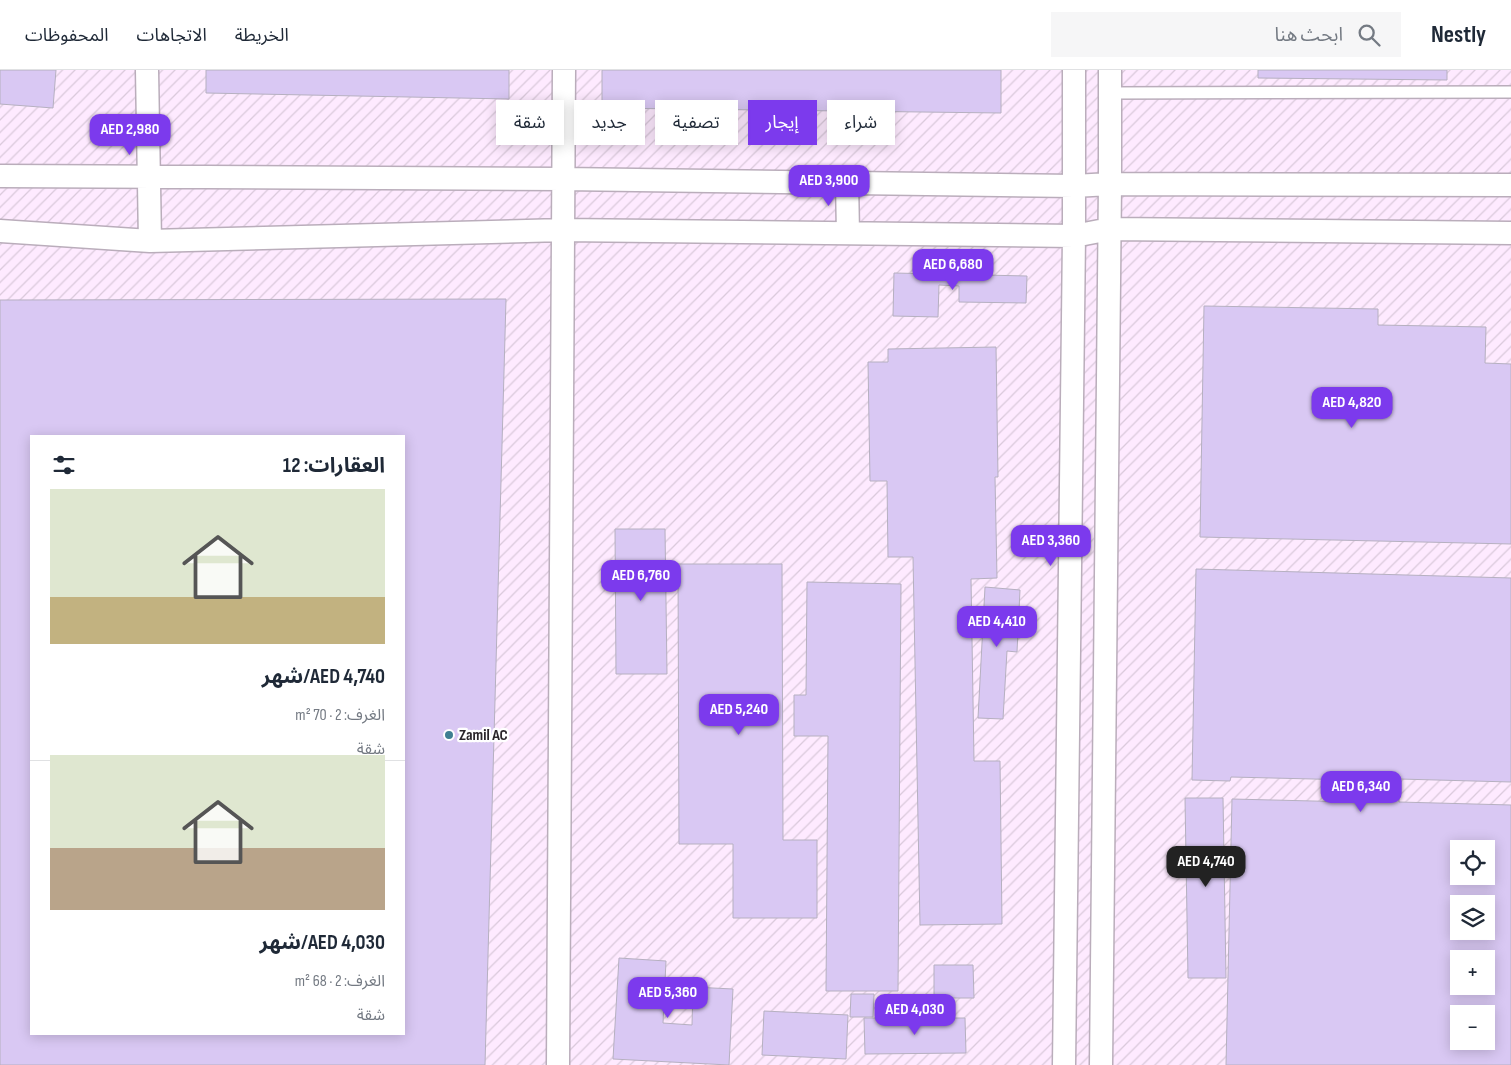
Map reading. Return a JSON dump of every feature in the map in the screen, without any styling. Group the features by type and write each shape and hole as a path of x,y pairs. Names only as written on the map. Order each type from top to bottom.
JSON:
{"street":[{"path":"147,70 150,241"},
{"path":"558,1065 564,70"},
{"path":"1064,1065 1074,236 1074,70"},
{"path":"1101,1065 1110,70"},
{"path":"0,176 564,179 1074,186 1110,184 1511,185"},
{"path":"848,182 848,233"},
{"path":"0,231 150,241 563,230 1074,236 1110,229 1511,233"}],"lane":[{"path":"1110,93 1511,92"}],"shaded area":[{"path":"0,70 1511,70 1511,1065 0,1065"}],"building":[{"path":"0,70 56,70 53,108 0,104"},
{"path":"206,70 509,70 509,99 206,93"},
{"path":"602,70 1001,70 1001,113 895,112 895,100 827,100 827,111 817,111 817,100 748,100 748,110 738,110 738,100 655,100 655,109 645,109 645,100 602,100"},
{"path":"1258,70 1447,70 1447,80 1258,78"},
{"path":"894,273 1027,276 1026,303 959,302 959,286 939,285 938,317 893,316"},
{"name":"Zamil AC","path":"506,299 485,1065 0,1065 0,300"},
{"path":"1204,306 1378,309 1378,325 1486,327 1485,363 1511,364 1511,544 1200,537"},
{"path":"996,347 998,477 995,477 997,578 971,579 974,761 1000,761 1002,924 920,925 913,557 888,557 887,481 870,481 868,362 888,362 888,349"},
{"path":"615,529 665,529 667,674 616,674"},
{"path":"678,564 782,564 783,840 817,840 817,918 733,918 733,844 679,844"},
{"path":"1196,569 1511,578 1511,782 1399,779 1399,802 1511,805 1511,1065 1226,1065 1232,799 1353,802 1354,780 1231,777 1230,781 1192,780"},
{"path":"807,582 901,584 898,991 826,991 828,736 794,736 794,695 806,695"},
{"path":"985,587 1020,590 1017,652 1007,651 1003,719 978,718"},
{"path":"1185,798 1223,798 1226,978 1188,978"},
{"path":"619,958 666,961 663,1023 692,1025 693,987 733,989 729,1065 613,1059"},
{"path":"934,965 973,965 974,998 934,998"},
{"path":"851,994 874,994 873,1017 850,1017"},
{"path":"764,1011 848,1015 846,1059 762,1055"},
{"path":"864,1018 965,1018 966,1053 865,1054"}],"place":[{"name":"Zamil AC","path":"449,735"}]}
